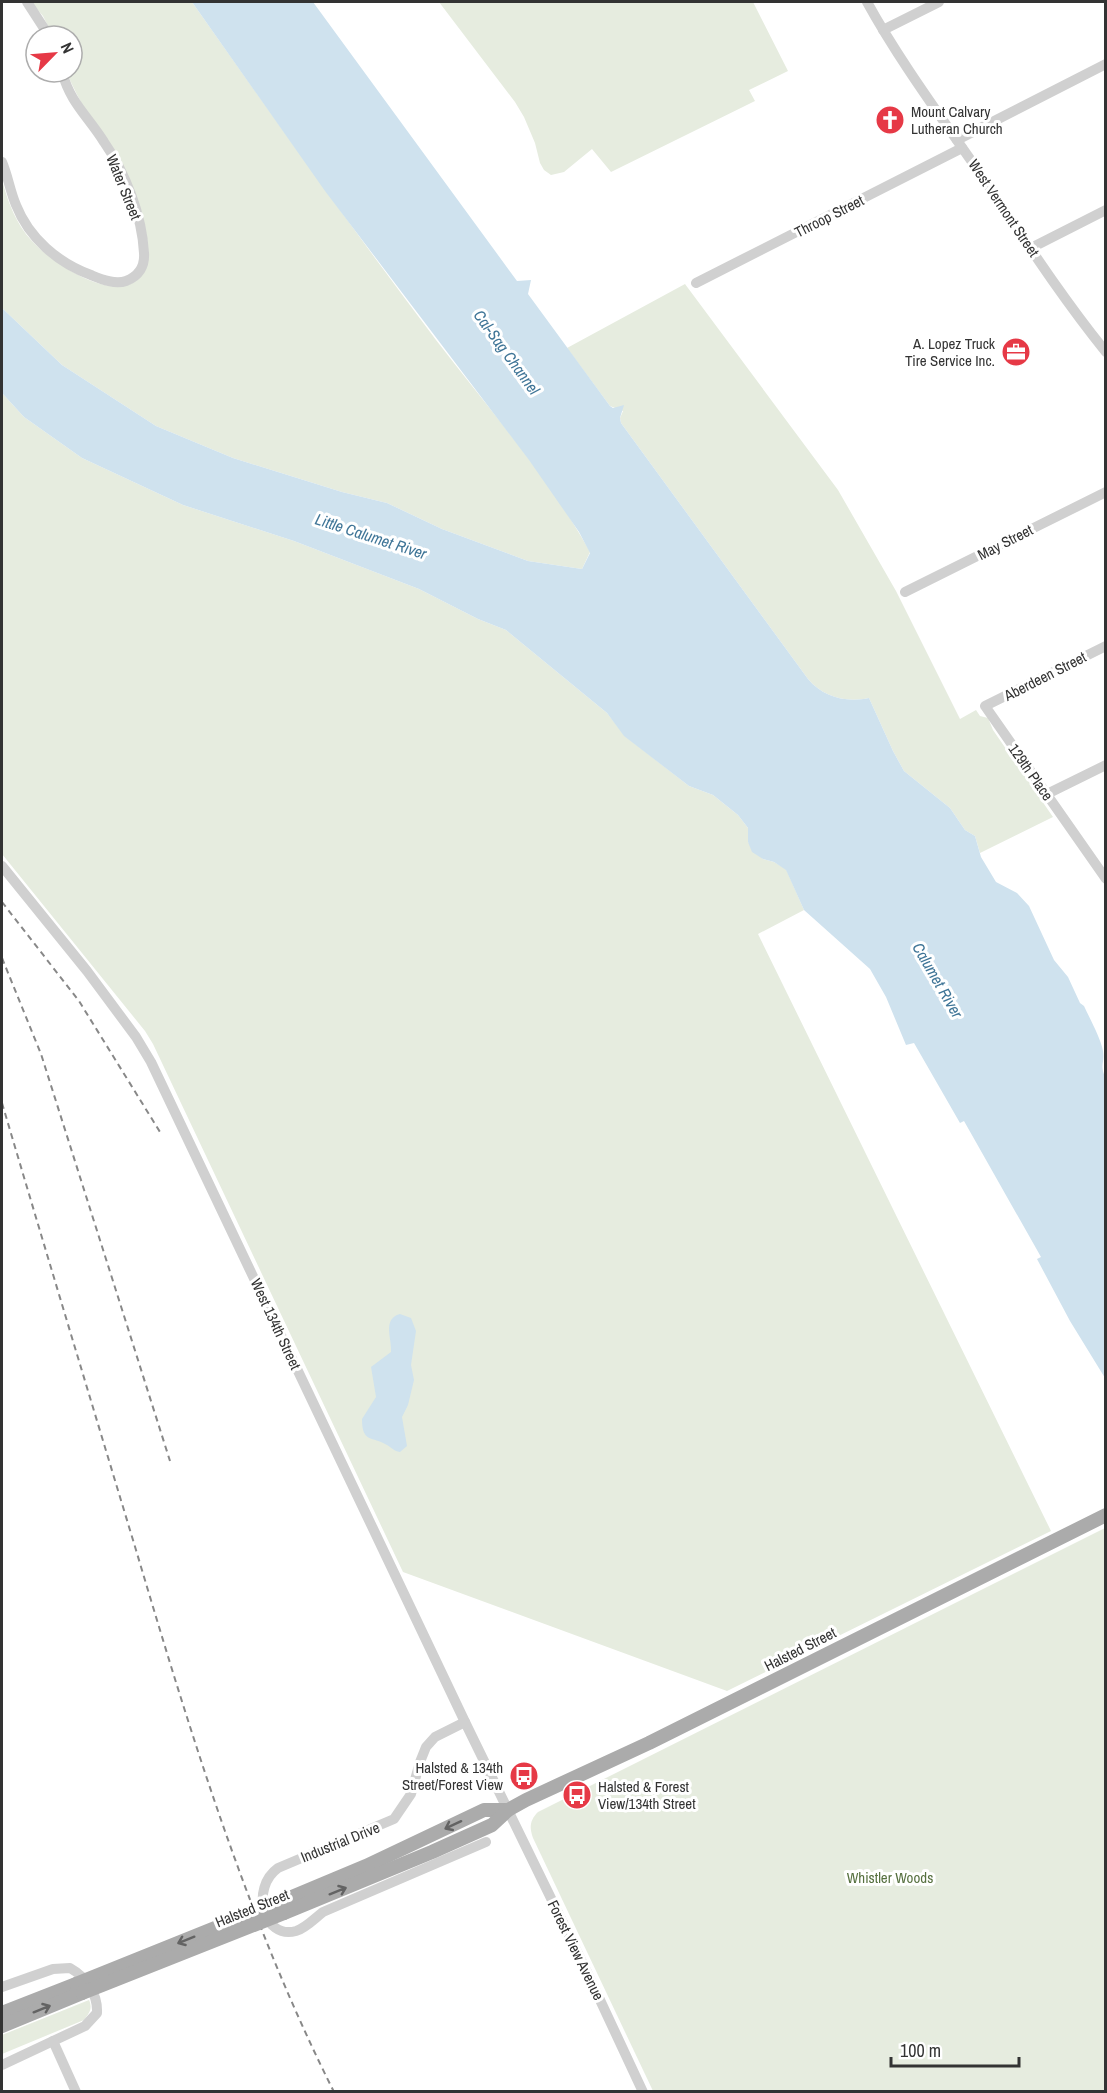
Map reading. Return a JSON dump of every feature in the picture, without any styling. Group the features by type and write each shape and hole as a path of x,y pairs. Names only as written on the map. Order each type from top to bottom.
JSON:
{"main road":[{"name":"Halsted Street","path":"2,2013 79,1988 492,1825 508,1810 1106,1515"},
{"name":"Halsted Street","path":"2,2026 79,1988"}],"street":[{"path":"27,2 41,24"},
{"name":"West Vermont Street","path":"867,2 883,30 1031,248 1101,338 1106,352"},
{"path":"883,30 939,2"},
{"name":"Throop Street","path":"696,283 1106,64"},
{"name":"Water Street","path":"2,162 20,215 47,249 81,272 100,279 121,282 135,276 140,271 144,263 144,252 133,201 115,159 72,99 66,84"},
{"path":"1031,248 1106,210"},
{"name":"May Street","path":"905,592 1106,492"},
{"name":"Aberdeen Street","path":"985,706 1106,646"},
{"name":"129th Place","path":"985,706 1106,879"},
{"path":"1047,794 1106,765"},
{"name":"West 134th Street","path":"2,866 87,971 152,1062 508,1810"},
{"name":"Industrial Drive","path":"465,1722 435,1737 426,1747 411,1794 394,1819 287,1863 270,1874 262,1892 262,1901 275,1927 287,1932 302,1929 314,1918 335,1906 442,1863 486,1842"},
{"name":"Forest View Avenue","path":"508,1810 643,2091"},
{"path":"2,1987 53,1969 70,1968 84,1978 97,2003 97,2013 85,2026 2,2065"},
{"path":"53,2041 76,2091"}],"green space":[{"path":"31,2 192,2 312,172 556,497 590,552 582,569 528,561 442,529 387,503 342,492 233,458 156,426 62,365 2,308 2,180 13,212 26,234 41,250 69,270 102,284 118,287 131,283 142,274 148,259 147,236 140,211 72,84 84,84 84,24 47,24"},
{"path":"439,2 753,2 788,71 749,90 755,101 611,172 592,149 564,172 551,175 540,163 535,143 515,102"},
{"path":"685,284 838,490 896,591 960,719 976,710 980,716 988,718 993,730 1053,817 980,853 975,836 965,830 950,808 904,771 869,698 852,700 836,697 821,690 808,679 621,423 620,418 623,411 610,406 567,348"},
{"path":"2,393 24,417 82,458 183,505 294,541 419,589 478,619 506,630 607,713 625,736 689,786 713,795 738,815 748,828 748,842 763,859 786,869 804,910 758,934 1051,1531 727,1691 403,1572 153,1044 145,1031 2,854"},
{"name":"Whistler Woods","path":"1105,1528 1105,2091 653,2091 533,1838 531,1824 535,1815"},
{"path":"89,2000 89,2013 84,2020 2,2054 2,2035"}],"water":[{"path":"192,2 313,2 517,281 531,280 528,294 610,406 613,408 624,405 620,418 621,423 808,679 821,690 836,697 852,700 869,698 904,771 950,808 965,830 975,836 981,857 996,882 1017,893 1029,906 1054,960 1068,977 1080,1003 1084,1006 1103,1051 1106,1079 1105,1378 1070,1321 1037,1259 1041,1257 964,1121 960,1123 914,1043 906,1045 886,997 870,969 804,910 786,870 752,852 748,842 748,828 738,815 713,795 689,786 624,736 607,713 506,630 478,619 419,589 294,541 183,505 82,458 24,417 2,393 2,308 62,365 156,426 233,458 342,492 387,503 442,529 528,561 582,569 590,553 579,532 529,460 325,191"},
{"path":"400,1314 411,1318 416,1331 411,1365 414,1380 408,1405 402,1417 407,1446 400,1452 369,1438 362,1427 362,1419 376,1397 371,1367 391,1352 389,1330 391,1320"}],"railway":[{"path":"2,902 79,1001 160,1132"},
{"path":"2,958 41,1054 170,1461"},
{"path":"2,1103 200,1757 274,1960 334,2092"}],"place":[{"name":"Mount Calvary Lutheran Church","path":"890,120"},
{"name":"A. Lopez Truck Tire Service Inc.","path":"1016,352"},
{"name":"Halsted & 134th Street/Forest View","path":"524,1776"},
{"name":"Halsted & Forest View/134th Street","path":"577,1795"}],"water label":[{"name":"Cal-Sag Channel","path":"507,352"},
{"name":"Little Calumet River","path":"371,536"},
{"name":"Calumet River","path":"938,980"}]}
